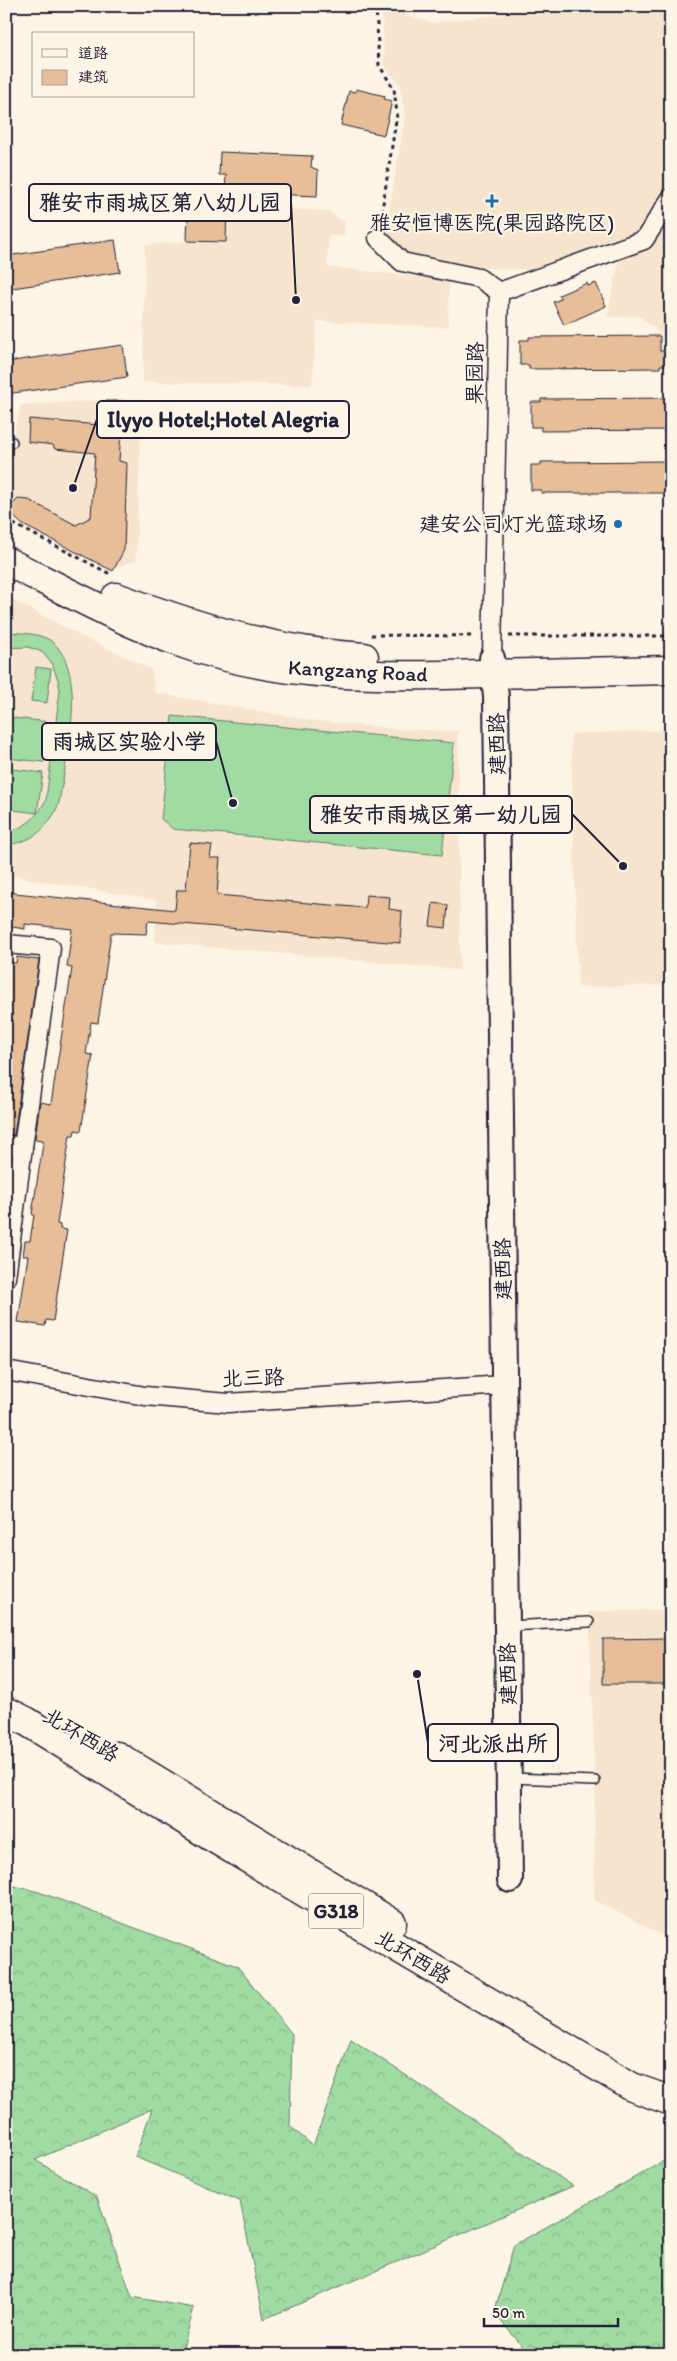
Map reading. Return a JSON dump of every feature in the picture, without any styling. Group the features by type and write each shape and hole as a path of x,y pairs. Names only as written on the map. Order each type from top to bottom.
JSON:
{"main road":[{"name":"Kangzang Road","path":"6,541 115,597 196,626 256,642 323,655 395,659 671,653"},
{"name":"Kangzang Road","path":"6,561 111,614 166,637 259,664 322,674 394,677 493,656 671,670"},
{"name":"北环西路","path":"6,1692 204,1808 633,2069 671,2082"},
{"name":"北环西路","path":"6,1712 26,1721 210,1836 632,2087 671,2101"}],"street":[{"path":"378,238 402,262 479,278 499,292 644,240 671,198"},
{"name":"果园路","path":"493,656 499,292"},
{"name":"建西路","path":"493,656 510,1880"},
{"path":"6,944 51,948 15,1146 6,1278"},
{"name":"北三路","path":"6,1371 145,1396 228,1403 504,1385"}],"lane":[{"path":"507,1626 589,1622"},
{"path":"509,1778 595,1781"}],"path":[{"path":"376,6 379,65 394,89 397,114 378,238"},
{"path":"6,520 120,579"},
{"path":"368,635 493,656 671,636"}],"shaded area":[{"path":"544,6 671,6 671,342 639,316 607,317 623,240 526,270 471,267 407,254 385,236 405,116 400,86 384,64 382,8 432,23 544,9"},
{"path":"227,206 326,211 345,222 344,236 329,236 327,267 449,280 448,327 317,321 312,385 143,382 145,245 187,241 226,242"},
{"path":"142,398 136,561 115,567 6,510 6,466 21,405"},
{"path":"6,596 85,638 151,669 155,693 309,720 398,729 458,731 460,970 155,942 157,900 6,875"},
{"path":"665,730 671,747 671,985 578,987 571,734"},
{"path":"671,1609 671,1940 594,1900 595,1781 589,1612"}],"green space":[{"path":"7,632 24,633 46,638 63,655 70,673 72,718 59,803 55,812 45,826 32,837 6,845 6,831 25,825 39,811 46,800 60,690 52,664 42,652 28,647 6,648"},
{"path":"36,667 51,669 47,703 31,701"},
{"path":"172,716 454,743 442,855 173,829 161,819"},
{"path":"6,717 49,722 44,762 6,758"},
{"path":"6,768 43,773 37,813 6,809"},
{"path":"6,1884 39,1892 237,1966 292,2034 290,2126 313,2146 351,2039 573,2186 264,2319 240,2201 135,2157 152,2109 35,2160 97,2197 132,2297 194,2308 181,2355 6,2355"},
{"path":"671,2157 671,2355 530,2355 494,2313 514,2245"}],"building":[{"path":"356,89 385,96 384,99 392,101 384,135 341,125 349,91 356,92"},
{"path":"220,152 312,156 311,167 318,170 317,196 225,192 226,175 219,175"},
{"path":"188,206 227,206 226,242 187,241"},
{"path":"115,240 120,272 6,289 6,256"},
{"path":"587,283 588,286 596,283 606,306 564,325 553,302 561,299 559,295"},
{"path":"660,336 660,351 669,351 669,365 660,365 660,368 529,369 529,365 520,365 520,340 529,340 529,337"},
{"path":"123,345 127,377 6,394 6,362"},
{"path":"671,398 671,430 541,431 541,427 531,427 531,402 541,402 541,399"},
{"path":"101,401 123,401 119,461 127,463 124,550 113,571 23,525 14,517 10,507 18,499 29,500 76,525 91,517 95,453 55,449 53,445 28,442 29,419 99,425"},
{"path":"671,461 671,493 541,493 541,490 531,490 531,465 541,465 541,462"},
{"path":"190,843 212,845 210,858 220,858 217,895 365,908 366,895 390,897 389,909 402,911 400,943 148,921 146,934 111,933 98,1023 91,1022 86,1054 93,1055 81,1131 75,1130 74,1135 70,1135 57,1224 60,1225 60,1229 67,1230 53,1321 46,1320 45,1326 18,1322 28,1256 23,1256 25,1241 30,1241 34,1215 32,1214 43,1144 43,1140 35,1139 40,1102 51,1104 72,968 67,967 72,929 25,924 25,929 6,926 6,892 175,910 177,890 186,890"},
{"path":"433,903 448,905 446,928 430,926"},
{"path":"17,957 39,960 14,1135 6,1135 6,962 16,963"},
{"path":"671,1638 671,1684 603,1684 603,1639"}],"place":[{"name":"雅安恒博医院(果园路院区)","path":"492,201"},
{"name":"雅安市雨城区第八幼儿园","path":"296,300"},
{"name":"Ilyyo Hotel;Hotel Alegria","path":"73,488"},
{"name":"建安公司灯光篮球场","path":"618,524"},
{"name":"雨城区实验小学","path":"233,803"},
{"name":"雅安市雨城区第一幼儿园","path":"623,866"},
{"name":"河北派出所","path":"417,1674"}]}
